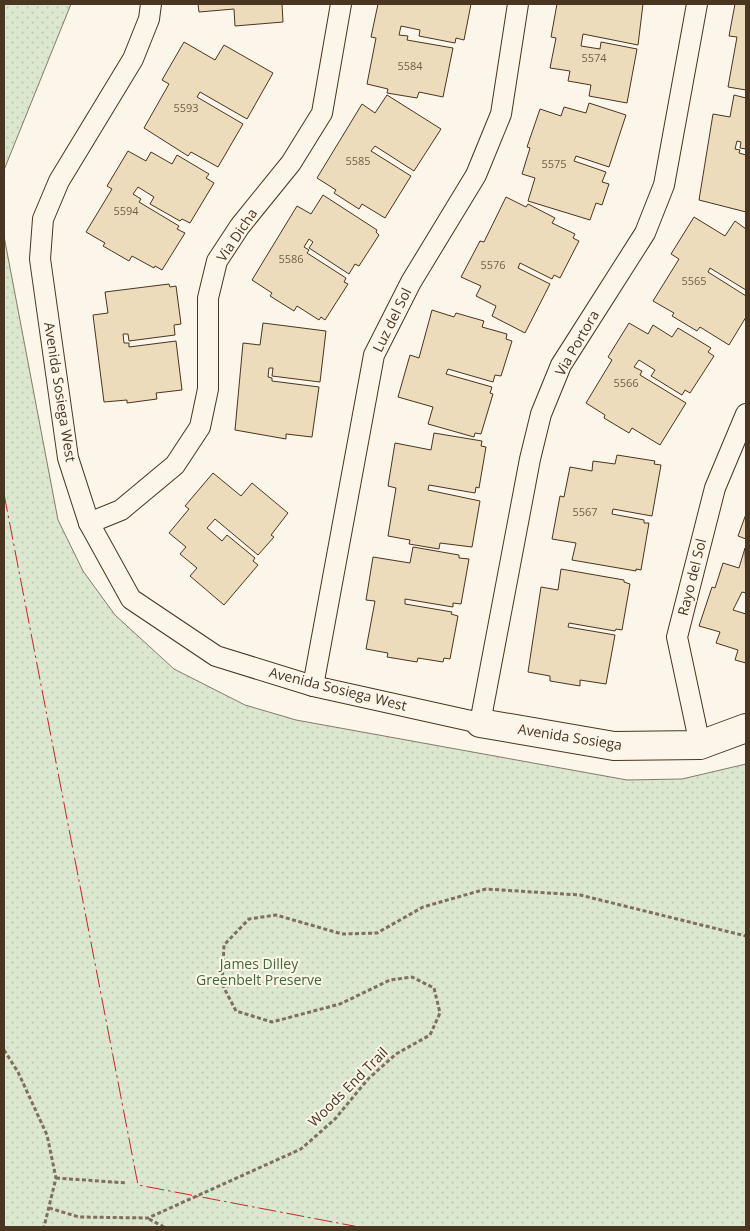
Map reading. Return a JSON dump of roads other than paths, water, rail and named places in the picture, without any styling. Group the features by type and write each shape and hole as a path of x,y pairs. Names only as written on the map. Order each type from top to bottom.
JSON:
{"street":[{"name":"Avenida Sosiega West","path":"151,4 149,19 132,59 59,181 43,220 40,259 68,458 89,523 131,599 216,656 313,686 480,723"},
{"name":"Via Dicha","path":"89,523 120,510 175,466 200,427 208,388 208,298 218,261 240,226 291,163 322,113 340,4"},
{"name":"Luz del Sol","path":"313,686 374,356 411,282 476,175 501,114 518,4"},
{"name":"Via Portora","path":"480,723 530,460 541,414 561,365 644,233 664,185 697,4"},
{"name":"Rayo del Sol","path":"700,746 677,637 715,488 746,414"},
{"name":"Avenida Sosiega","path":"480,723 614,746 700,746 746,728"}],"park label":[{"name":"James Dilley Greenbelt Preserve","path":"259,972"}]}
